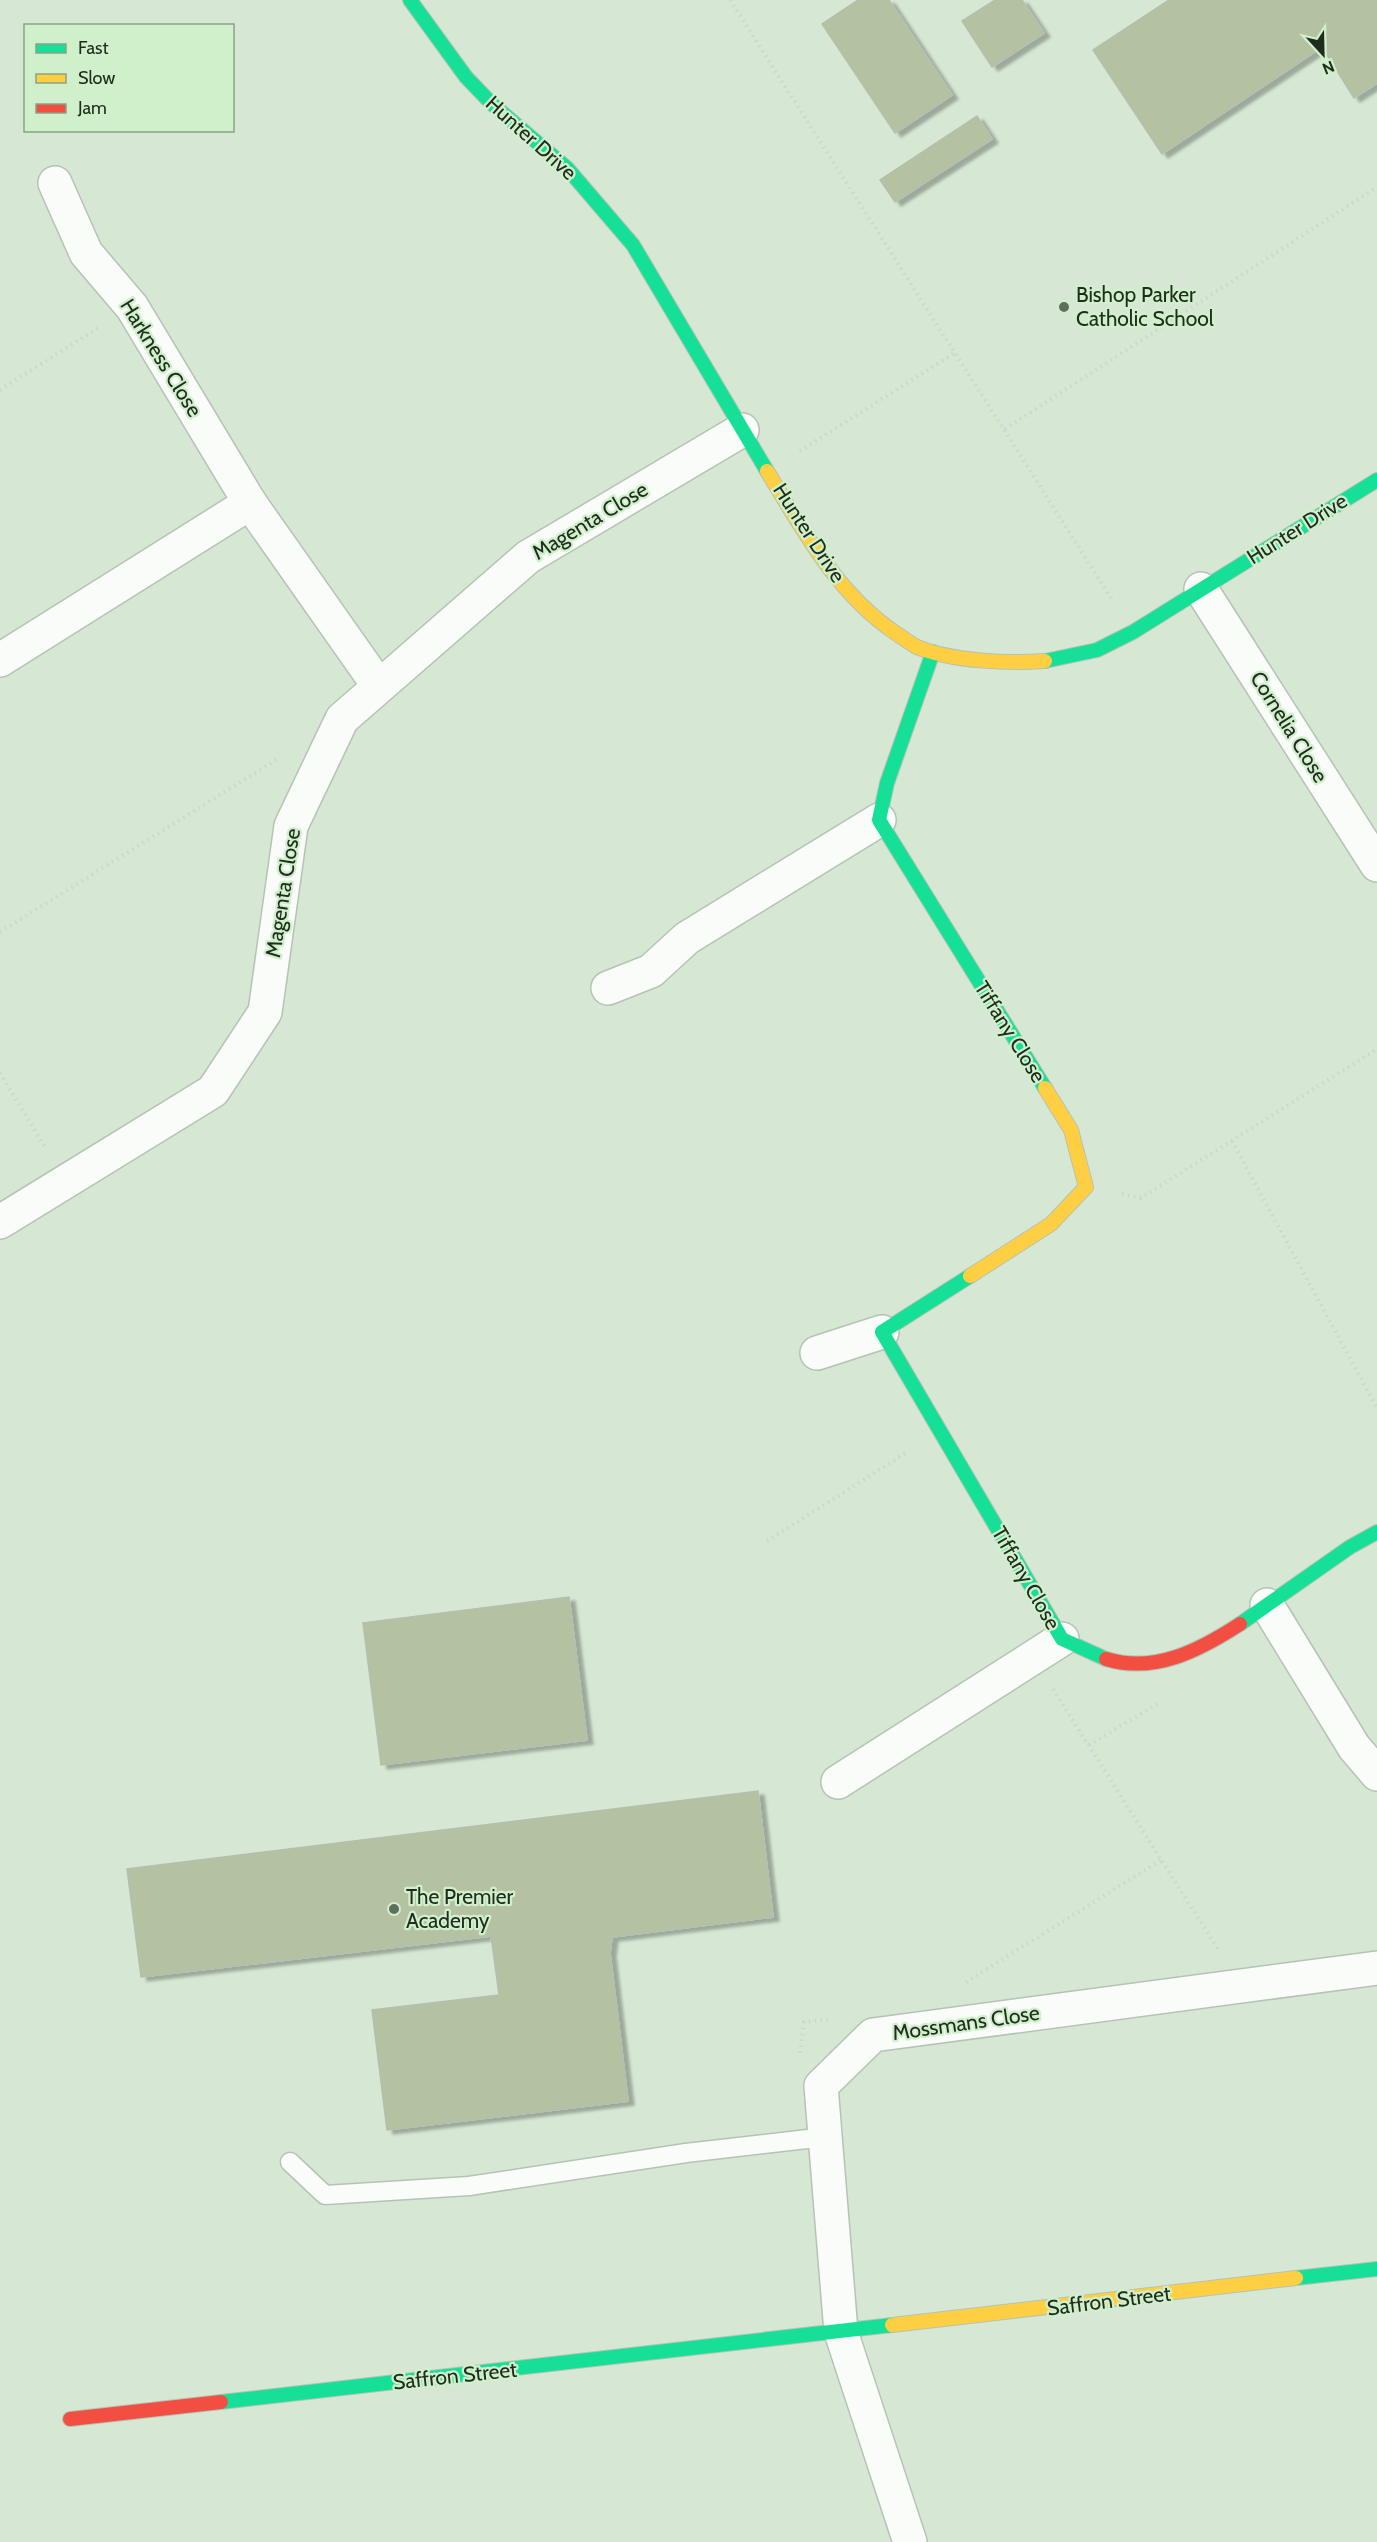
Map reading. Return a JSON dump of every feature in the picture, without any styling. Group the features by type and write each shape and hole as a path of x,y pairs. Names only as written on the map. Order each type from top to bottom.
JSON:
{"street":[{"name":"Hunter Drive","path":"410,0 466,77 492,104 567,168 633,245 742,430 818,552 850,594 887,629 915,646 933,652 996,661 1041,662 1097,650 1133,632 1377,480"},
{"name":"Harkness Close","path":"55,183 86,253 132,307 250,503 378,685"},
{"name":"Magenta Close","path":"0,1222 213,1091 265,1011 291,825 342,719 378,685 528,557 742,430"},
{"path":"0,660 250,503"},
{"name":"Cornelia Close","path":"1201,589 1377,864"},
{"path":"608,988 651,971 687,938 879,820 887,783 933,652"},
{"name":"Tiffany Close","path":"879,820 1071,1130 1086,1188"},
{"path":"817,1353 882,1332 1051,1224 1086,1188"},
{"name":"Tiffany Close","path":"882,1332 1062,1639 1100,1657 1135,1666 1181,1658 1267,1605 1353,1543 1377,1532"},
{"path":"1267,1605 1354,1747 1377,1774"},
{"path":"838,1782 1062,1639"},
{"name":"Mossmans Close","path":"841,2332 821,2086 873,2035 1377,1968"},
{"name":"Saffron Street","path":"70,2419 1377,2269"},
{"path":"841,2332 910,2542"}],"lane":[{"path":"290,2162 325,2196 469,2186 686,2153 825,2137"}],"path":[{"path":"729,0 1133,632"},
{"path":"1005,429 1377,187"},
{"path":"0,390 132,307"},
{"path":"768,471 956,352"},
{"path":"0,932 282,757"},
{"path":"1086,1188 1141,1198 1377,1049"},
{"path":"0,1073 66,1182"},
{"path":"1232,1141 1377,1408"},
{"path":"767,1541 940,1431"},
{"path":"1033,1657 1223,1957"}],"building":[{"path":"858,0 889,0 952,95 895,133 822,24"},
{"path":"995,0 1022,0 1044,33 992,67 962,21"},
{"path":"1169,0 1377,0 1377,83 1354,98 1322,47 1162,154 1093,50"},
{"path":"977,116 992,139 895,202 880,180"},
{"path":"569,1597 587,1740 381,1765 363,1623"},
{"path":"758,1791 773,1917 612,1937 610,1953 628,2101 387,2130 372,2010 499,1995 491,1936 141,1977 127,1869"}],"traffic: fast":[{"path":"410,0 466,77 492,104 567,168 633,245 767,471"},
{"path":"1045,661 1097,650 1133,632 1377,480"},
{"path":"933,652 887,783 879,820 1045,1088"},
{"path":"970,1276 882,1332 1062,1639 1106,1659"},
{"path":"1240,1624 1350,1547 1377,1532"},
{"path":"1296,2278 1377,2269"},
{"path":"221,2402 892,2325"}],"traffic: slow":[{"path":"767,471 822,559 838,579 873,616 908,642 946,656 997,662 1045,661"},
{"path":"970,1276 1051,1224 1086,1187 1071,1130 1045,1088"},
{"path":"892,2325 1296,2278"}],"traffic: jam":[{"path":"1106,1659 1142,1664 1176,1657 1209,1643 1240,1624"},
{"path":"70,2419 221,2402"}],"place":[{"name":"Bishop Parker Catholic School","path":"1064,307"},
{"name":"The Premier Academy","path":"394,1909"}]}
